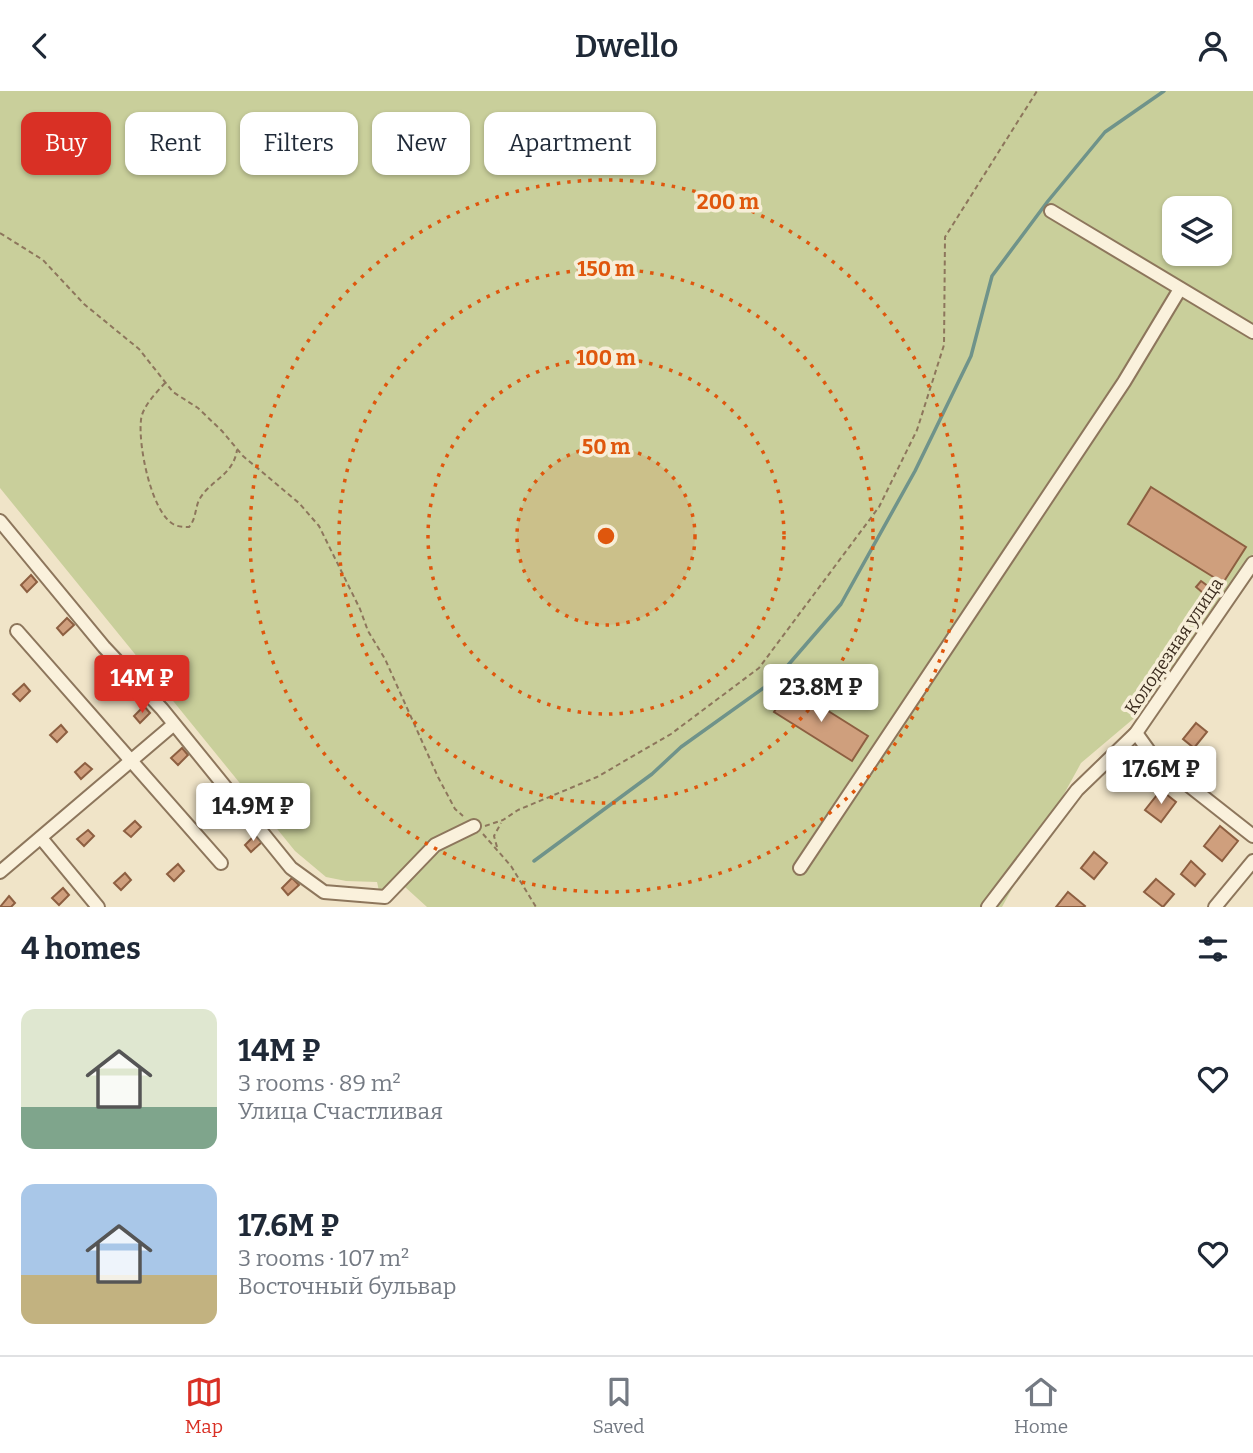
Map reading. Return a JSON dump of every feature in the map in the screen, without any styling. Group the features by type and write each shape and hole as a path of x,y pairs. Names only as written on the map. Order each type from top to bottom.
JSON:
{"street":[{"path":"1051,211 1253,332"},
{"path":"800,868 1117,392 1181,289"},
{"path":"0,521 104,647 162,709 290,868 324,892 385,897 435,845 474,826"},
{"name":"Колодезная улица","path":"988,907 1077,790 1136,733 1253,563"},
{"path":"17,631 221,863"},
{"path":"0,872 173,725"},
{"path":"1136,733 1154,758 1253,836"},
{"path":"41,838 98,907"},
{"path":"1215,907 1253,861"}],"path":[{"path":"474,826 480,827 503,820 518,810 597,777 671,734 760,668 879,507 917,429 944,345 945,237 1037,91"},
{"path":"0,233 43,260 84,304 139,349 173,392 198,408 237,450 299,503 319,526 455,809 511,866 536,907"},
{"path":"165,383 140,418 150,485 163,514 172,524 189,527 194,522 200,498 235,462 237,450"},
{"path":"498,851 494,836 503,820"}],"green space":[{"path":"0,91 1253,91 1253,554 1139,714 1081,763 1002,907 427,907 405,887 379,891 377,882 326,877 295,851 0,488"}],"building":[{"path":"1151,487 1246,547 1223,583 1128,524"},
{"path":"31,575 37,582 27,592 21,585"},
{"path":"1201,581 1216,592 1210,599 1196,587"},
{"path":"67,618 74,625 63,635 57,628"},
{"path":"107,660 114,667 103,677 97,670"},
{"path":"24,684 30,691 20,701 13,694"},
{"path":"790,687 868,736 852,761 774,712"},
{"path":"144,706 150,713 140,723 134,716"},
{"path":"1196,723 1207,732 1194,748 1183,739"},
{"path":"61,725 67,732 57,742 50,735"},
{"path":"182,748 188,755 178,765 171,758"},
{"path":"1204,749 1215,759 1204,773 1192,763"},
{"path":"85,763 92,769 81,779 75,772"},
{"path":"1161,790 1176,802 1161,822 1145,810"},
{"path":"219,793 226,800 215,809 209,803"},
{"path":"135,821 141,827 131,837 124,831"},
{"path":"1220,826 1238,841 1222,861 1204,846"},
{"path":"88,830 94,836 84,846 77,839"},
{"path":"255,835 262,842 251,852 245,845"},
{"path":"1094,852 1107,863 1094,879 1081,868"},
{"path":"1191,861 1205,874 1195,886 1181,874"},
{"path":"178,864 184,871 174,881 167,874"},
{"path":"125,873 131,880 121,890 114,883"},
{"path":"292,878 299,885 288,895 282,888"},
{"path":"1156,879 1174,894 1163,907 1144,892"},
{"path":"63,888 69,895 59,905 52,898"},
{"path":"1068,892 1085,906 1056,907"},
{"path":"9,896 15,903 11,907 0,907"}],"waterway":[{"path":"534,861 652,774 681,747 776,679 841,604 915,471 971,356 992,276 1048,201 1105,132 1164,91"}]}
